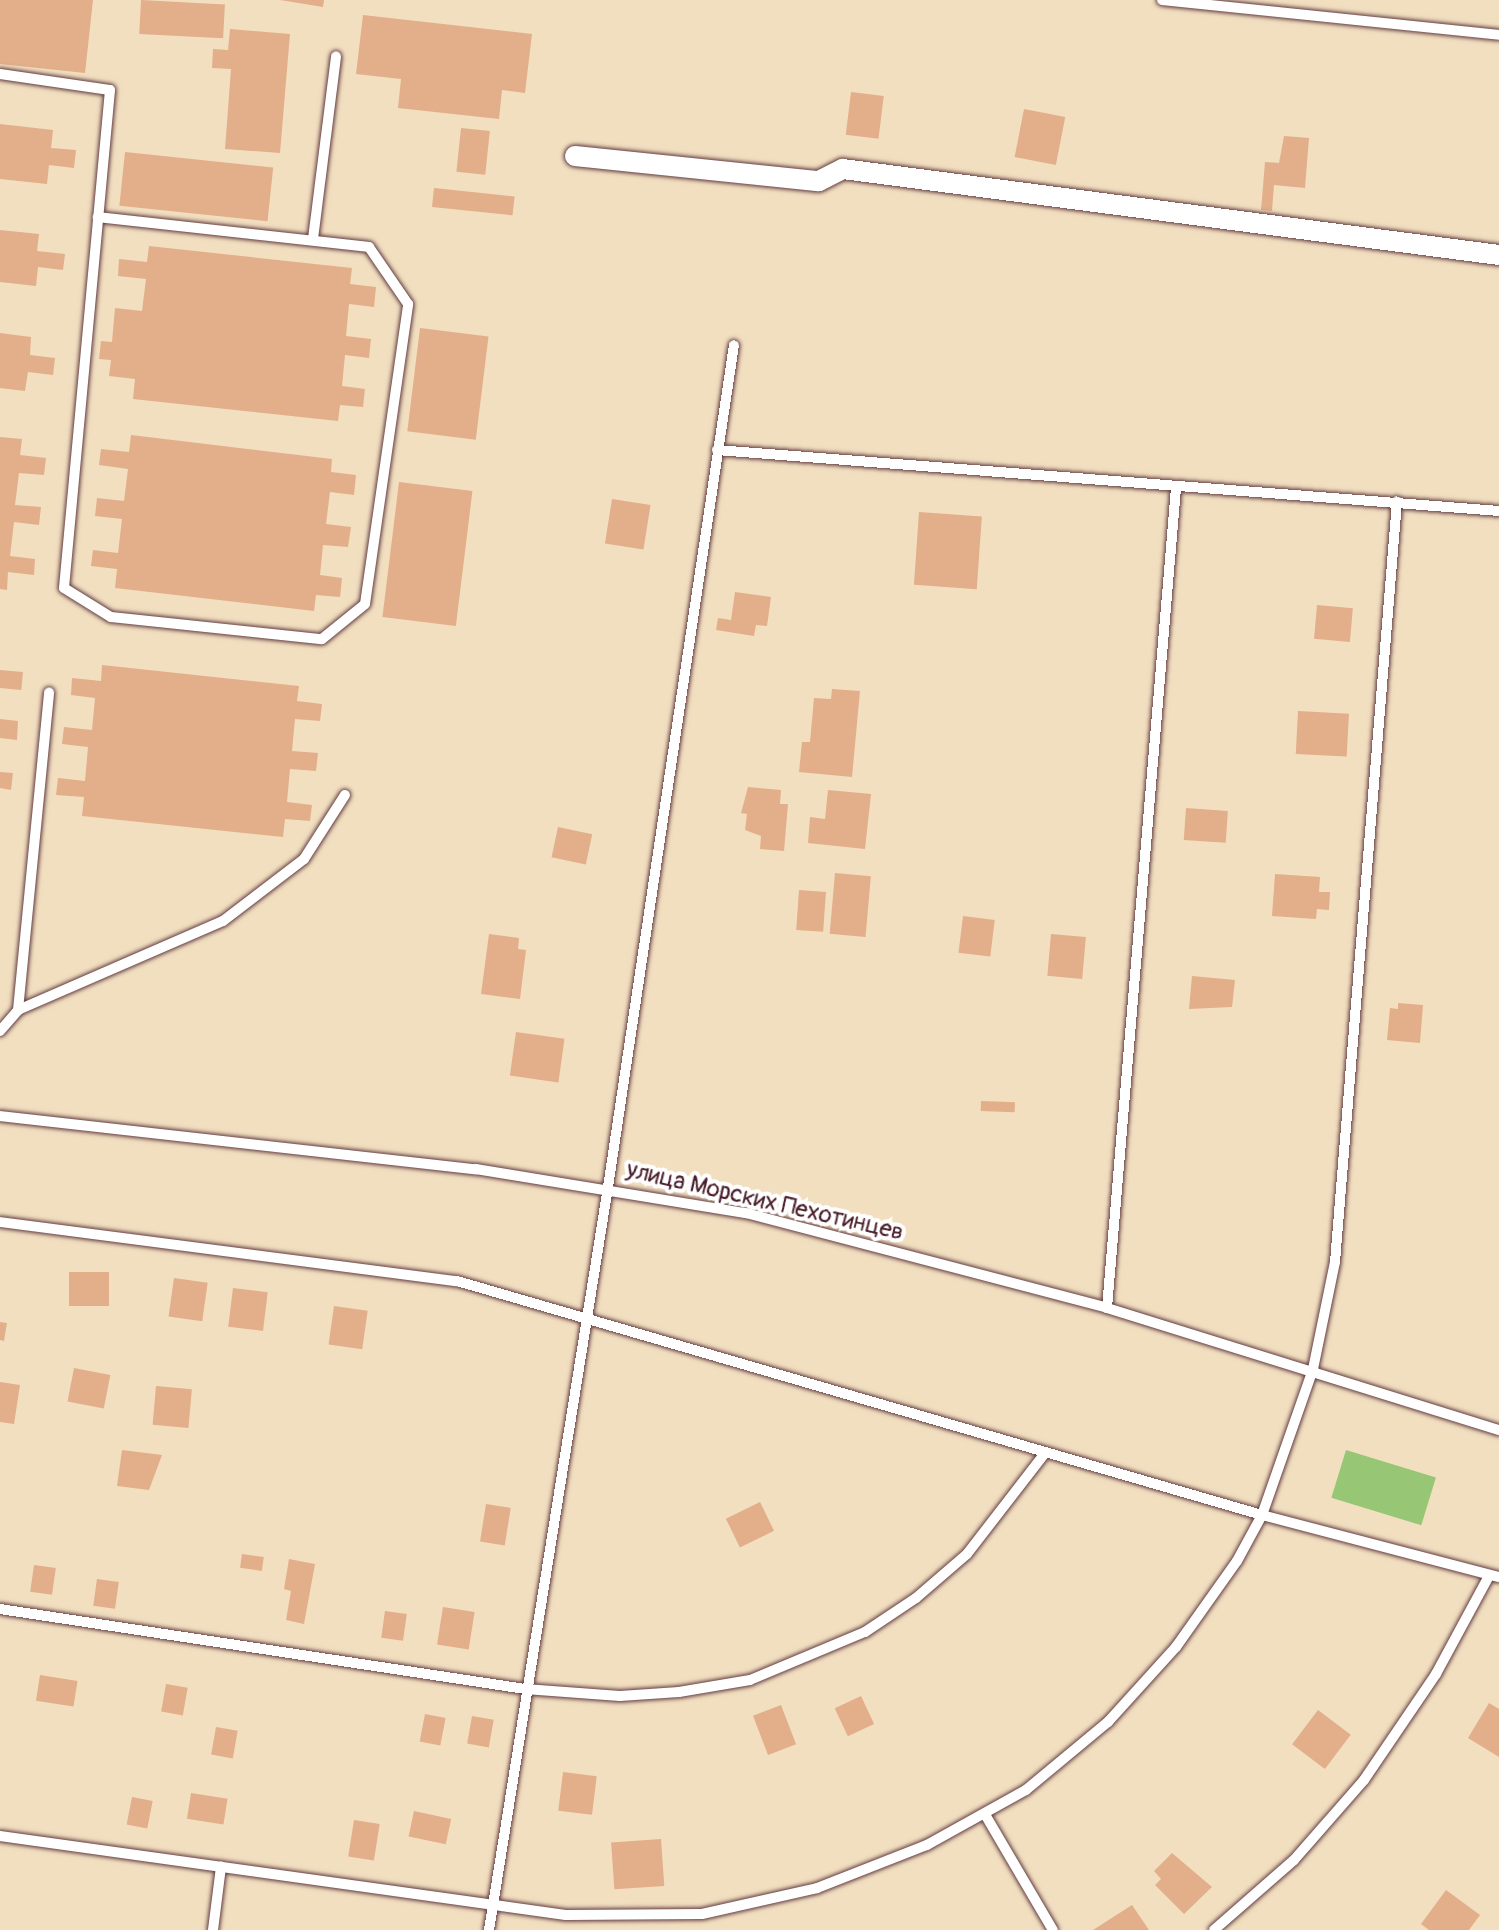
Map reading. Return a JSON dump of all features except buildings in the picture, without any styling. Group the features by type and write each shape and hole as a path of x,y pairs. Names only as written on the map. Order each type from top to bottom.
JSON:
{"street":[{"path":"575,156 819,181 843,169 1499,255"}],"lane":[{"path":"1162,0 1499,35"},
{"path":"313,239 336,56"},
{"path":"0,74 110,90 98,217 64,588 111,617 322,639 365,604 408,304 369,247 98,217"},
{"path":"489,1930 584,1320 608,1187 734,345"},
{"path":"717,450 1499,511"},
{"path":"1107,1308 1176,488"},
{"path":"0,1836 566,1915 715,1912 817,1888 986,1816 1071,1757 1142,1687 1207,1605 1262,1515 1313,1369 1335,1262 1397,502"},
{"path":"18,1010 49,693"},
{"path":"0,1031 18,1010 223,921 304,859 345,795"},
{"name":"улица Морских Пехотинцев","path":"0,1116 608,1187 863,1241 1313,1369 1499,1430"},
{"path":"0,1222 433,1275 1262,1515 1494,1577 1436,1674 1364,1780 1294,1860 1214,1930"},
{"path":"0,1609 525,1689 620,1696 679,1692 750,1680 806,1660 865,1632 926,1590 967,1554 1009,1506 1045,1453"},
{"path":"986,1816 1053,1930"},
{"path":"213,1930 221,1867"}],"green space":[{"path":"1346,1450 1436,1477 1421,1525 1331,1498"}]}
